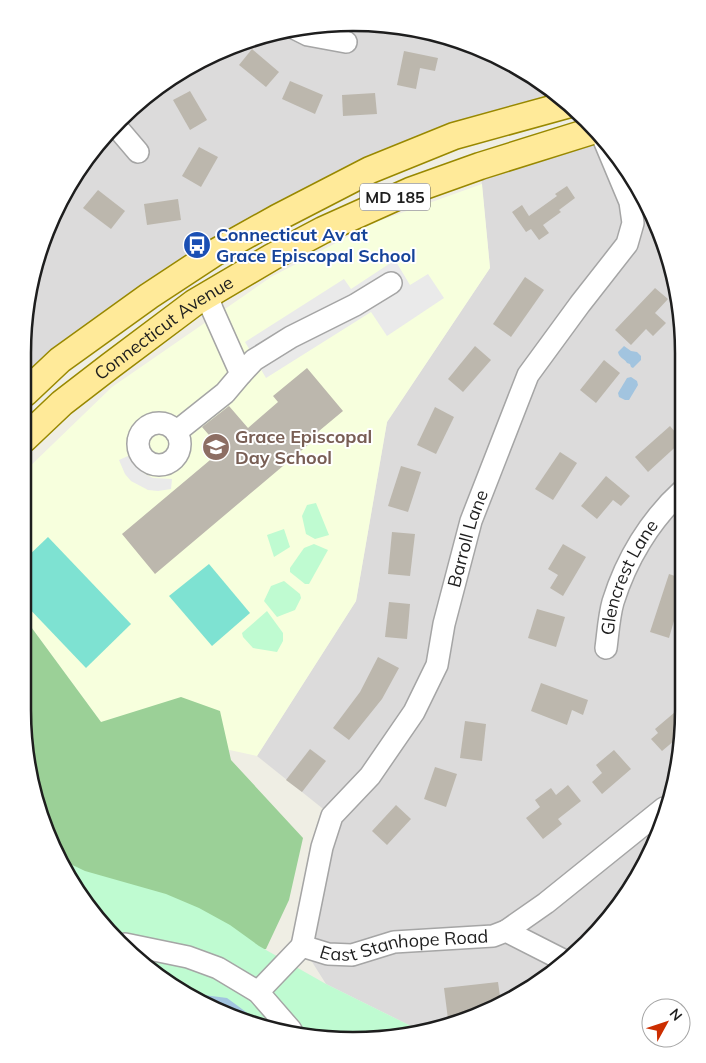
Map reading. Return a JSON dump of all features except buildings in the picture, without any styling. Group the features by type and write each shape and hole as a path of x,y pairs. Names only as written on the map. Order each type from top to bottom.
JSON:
{"main road":[{"name":"Connecticut Avenue","path":"31,387 60,360 149,296 216,252 278,218 370,170 454,136 560,107"},
{"name":"Connecticut Avenue","path":"31,433 69,398 194,303 280,252 410,190 587,132"},
{"path":"192,268 208,295"}],"street":[{"path":"307,35 346,42"},
{"path":"120,131 138,152"},
{"name":"Barroll Lane","path":"302,946 322,847 332,816 370,776 414,712 436,664 444,624 471,521 528,376 580,304 627,244 639,204"},
{"path":"176,432 224,393 254,360 291,337 391,283"},
{"path":"208,295 212,309 241,374"},
{"name":"Glencrest Lane","path":"606,648 612,603 624,570 644,536 667,505 675,498"},
{"path":"506,931 546,903 658,813"},
{"name":"East Stanhope Road","path":"258,992 302,946 328,954 352,955 394,942 493,936 506,931 558,958"},
{"path":"134,946 188,957 218,968 258,992 287,1025"}],"shaded area":[{"path":"332,32 374,32 416,37 456,48 476,56 514,74 532,85 560,107 454,136 192,268 31,389 32,332 37,290 48,250 64,211 85,174 125,125 174,85 192,74 250,48 290,37"},
{"path":"587,132 621,174 632,192 658,250 669,290 675,353 674,731 669,773 664,793 642,852 621,889 581,938 532,978 495,999 456,1015 412,1027 326,984 302,946 332,816 257,756 356,601 387,422 490,268 480,166"},
{"name":"Grace Episcopal Day School","path":"482,184 490,268 387,422 356,601 257,756 101,722 31,627 31,465 112,387 271,277 376,222"},
{"path":"395,260 410,285 428,274 444,298 387,336 371,312 266,378 245,342 344,279 351,289"},
{"path":"624,346 641,356 641,360 633,368 620,357 618,352"},
{"path":"631,377 637,381 638,385 629,400 625,400 619,397 618,393 627,378"},
{"path":"128,456 135,466 145,474 153,478 172,479 171,489 148,490 131,481 125,474 119,460"},
{"path":"48,537 131,624 86,668 31,610 31,553"},
{"path":"209,564 250,613 212,646 169,596"},
{"path":"203,995 227,998 250,1015 211,999"}],"green space":[{"path":"316,503 329,535 315,539 306,534 302,516 307,505"},
{"path":"284,529 290,547 274,557 267,535"},
{"path":"314,544 328,550 309,584 305,584 290,572 290,568 304,548"},
{"path":"284,581 300,594 301,598 295,610 277,617 264,601 271,586"},
{"path":"267,611 283,633 283,641 277,652 253,648 243,637 242,633"},
{"path":"31,627 101,722 181,697 220,711 231,760 303,838 289,900 266,949 241,953 93,899 85,889 64,852 56,833 48,813 37,773 31,710"},
{"path":"70,864 85,871 166,894 199,908 230,925 259,946 326,984 412,1027 353,1032 311,1029 290,1026 250,1015 211,999 174,978 125,938 85,889"}],"place":[{"name":"Connecticut Av at Grace Episcopal School","path":"197,245"},
{"name":"Grace Episcopal Day School","path":"216,447"}]}
